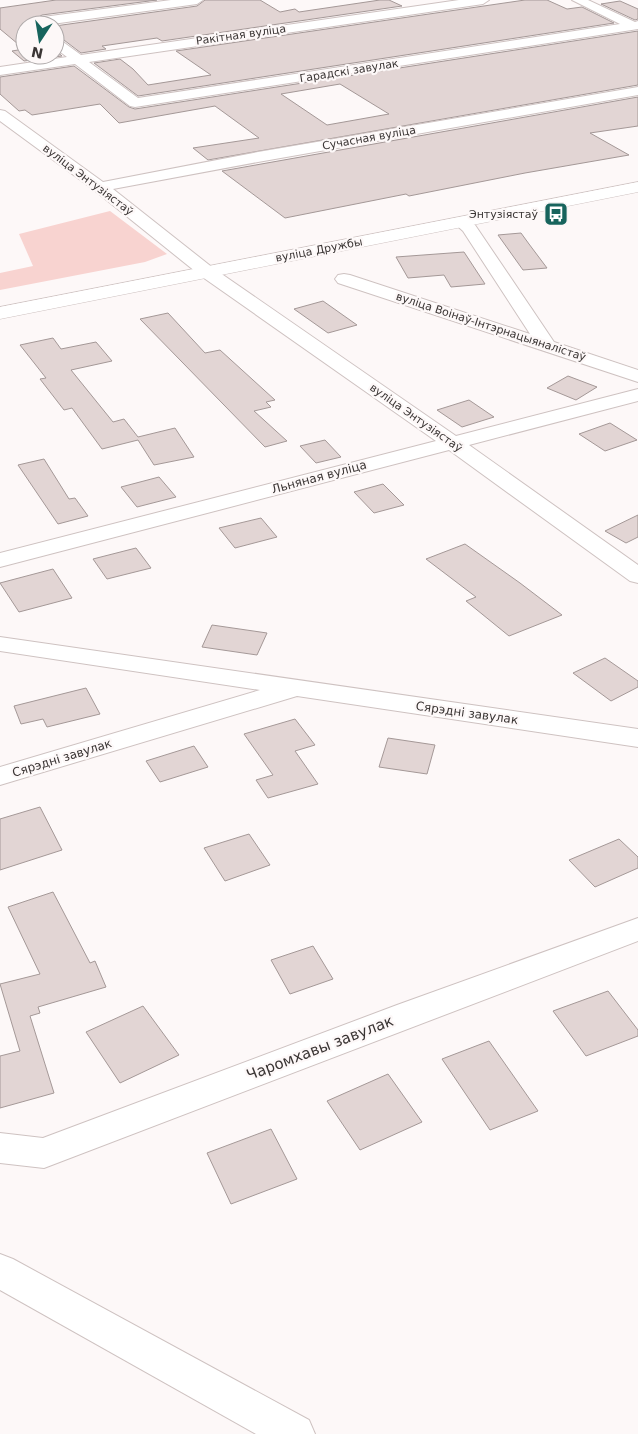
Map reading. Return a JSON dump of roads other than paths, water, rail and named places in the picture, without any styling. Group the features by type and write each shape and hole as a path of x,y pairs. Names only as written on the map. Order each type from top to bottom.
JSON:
{"main road":[{"name":"вуліца Дружбы","path":"0,313 201,266 638,175"},
{"name":"вуліца Дружбы","path":"0,299 462,223 638,187"}],"street":[{"path":"65,18 197,0"},
{"name":"Ракітная вуліца","path":"0,72 482,0"},
{"name":"Гарадскі завулак","path":"578,0 636,25"},
{"name":"Гарадскі завулак","path":"65,50 135,103 636,25"},
{"name":"Сучасная вуліца","path":"100,187 258,157 638,92"},
{"name":"вуліца Энтузіястаў","path":"0,114 100,187 201,266 638,576"},
{"path":"462,223 469,228 547,346"},
{"name":"вуліца Воінаў-Інтэрнацыяналістаў","path":"344,279 638,376"},
{"name":"Льняная вуліца","path":"0,560 638,395"},
{"name":"Сярэдні завулак","path":"0,644 638,738"},
{"name":"Сярэдні завулак","path":"0,776 296,687"},
{"name":"Чаромхавы завулак","path":"0,1148 44,1153 408,1014 638,929"},
{"path":"0,1271 295,1434"}],"place":[{"name":"Энтузіястаў","path":"556,214"}]}
